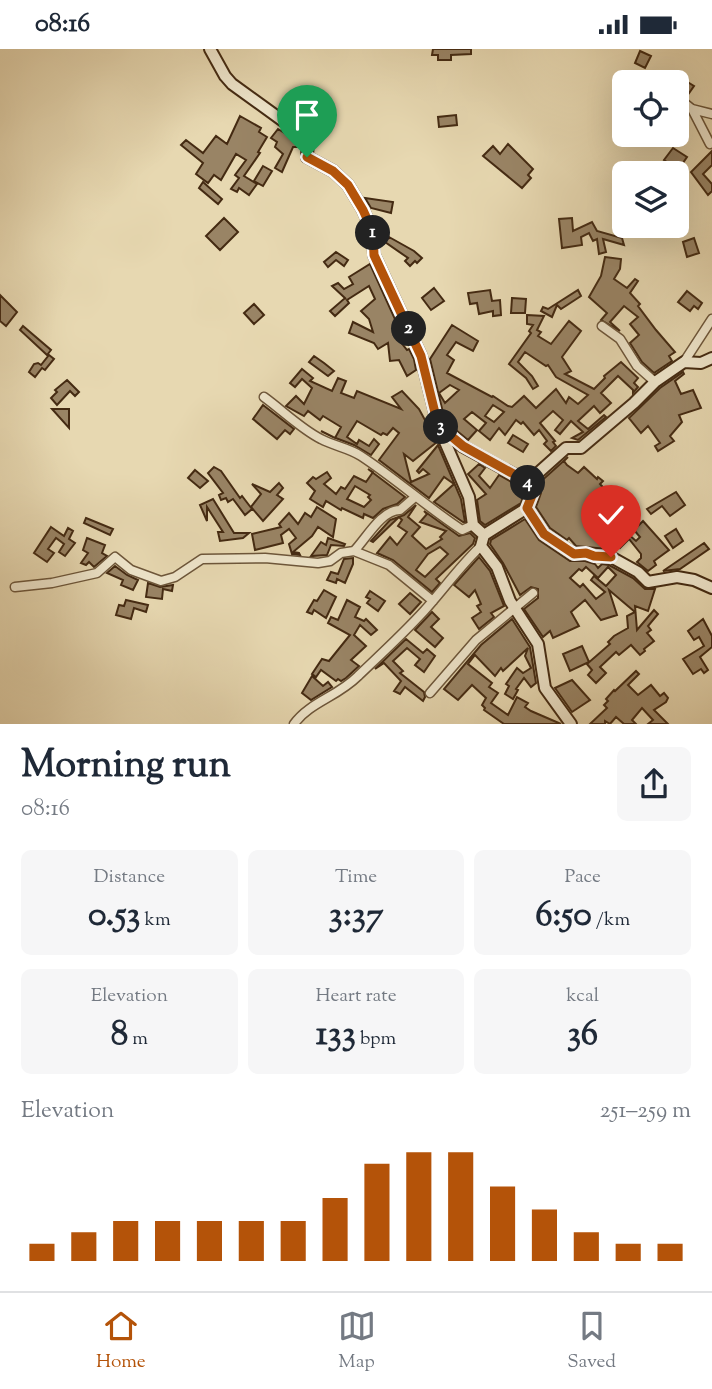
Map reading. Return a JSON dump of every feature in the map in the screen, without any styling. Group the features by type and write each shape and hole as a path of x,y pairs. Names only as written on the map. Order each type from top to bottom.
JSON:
{"street":[{"path":"210,49 232,83 308,139 307,157 333,171 348,185 373,232 374,255 421,356 438,425 469,497 473,525 497,567 510,601 538,644 545,688 571,724"},
{"path":"689,107 710,144"},
{"path":"692,109 712,114"},
{"path":"528,482 566,448 581,448 634,403 654,381 684,362 712,319"},
{"path":"602,326 620,339 636,366 654,381"},
{"path":"684,362 701,363 712,358"},
{"path":"264,397 320,439 360,455 393,477 415,497 462,530 473,525"},
{"path":"294,724 312,705 330,699 344,690 402,635 482,540 527,508 533,493 528,482 463,446 438,425"},
{"path":"354,551 385,515 395,509 400,510 415,497"},
{"path":"527,508 544,534 574,554 611,557 638,572 648,582 677,577 694,580 712,588"},
{"path":"15,587 52,583 97,573 115,557 131,571 161,581 175,577 202,559 265,558 318,562 330,561 341,553 354,551 389,565 433,601"},
{"path":"430,693 476,639 533,593"}],"building":[{"path":"433,49 471,49 471,54 451,55 451,60 438,60 438,55 432,55"},
{"path":"640,51 651,56 645,68 635,63"},
{"path":"456,115 457,125 439,127 438,117"},
{"path":"240,116 261,128 259,132 267,137 244,176 257,184 249,195 239,188 237,192 231,189 239,178 235,175 246,160 236,154 221,180 214,175 208,183 196,174 203,163 181,145 186,140 203,153 216,136 227,144"},
{"path":"278,129 299,142 299,147 293,147 282,172 275,168 283,154 275,147 277,142 271,138"},
{"path":"508,144 533,169 528,175 531,178 522,188 483,156 493,146 500,154"},
{"path":"673,148 687,157 684,161 664,160"},
{"path":"712,151 712,165 703,174 712,184 712,191 708,195 691,172"},
{"path":"263,166 272,171 263,186 254,181"},
{"path":"203,182 222,199 218,204 199,188"},
{"path":"365,198 393,202 391,213 371,208"},
{"path":"224,218 238,232 220,250 206,236"},
{"path":"572,218 573,231 592,222 597,231 612,235 612,238 622,238 624,245 603,239 606,252 599,254 597,239 593,241 589,233 581,237 582,245 562,248 559,219"},
{"path":"389,237 422,258 410,266 405,261 408,258 385,242"},
{"path":"694,238 699,253 687,257 683,242"},
{"path":"336,252 348,260 344,266 336,260 328,267 324,262"},
{"path":"605,257 621,259 620,269 614,279 627,288 635,279 638,281 630,293 675,352 669,356 672,361 654,373 642,362 630,343 639,335 630,324 638,317 624,306 610,322 620,331 601,320 607,313 589,297 601,276"},
{"path":"370,264 404,339 400,341 409,349 416,370 407,376 399,360 390,361 388,343 378,349 374,343 349,333 353,322 373,332 369,319 361,311 375,299 369,286 347,300 349,303 335,316 330,311 345,298 332,286 338,283 344,289 353,284 349,277"},
{"path":"434,288 444,301 431,310 422,298"},
{"path":"490,290 492,301 500,300 501,315 493,316 493,311 479,314 477,303 470,304 468,293"},
{"path":"578,290 581,296 561,309 557,305 552,317 541,311 543,307 548,309"},
{"path":"687,291 702,303 698,309 694,306 690,311 678,302"},
{"path":"0,295 17,312 6,326 0,321"},
{"path":"512,298 526,299 525,313 511,313"},
{"path":"254,304 264,315 254,324 244,313"},
{"path":"527,315 544,316 537,330 541,332 538,336 551,344 569,321 581,331 562,357 571,371 565,374 594,389 604,376 621,362 638,378 634,383 638,387 633,393 618,376 601,393 611,403 600,413 594,406 578,421 588,429 604,415 606,417 578,440 572,438 583,432 571,421 560,434 555,430 563,420 553,411 540,423 555,441 553,442 556,446 551,451 544,444 547,441 539,430 534,435 523,422 521,424 516,420 505,435 499,428 490,440 479,431 486,423 472,412 464,419 477,430 468,440 445,421 430,359 452,325 478,341 473,351 456,342 447,355 454,360 447,373 508,406 512,407 524,396 536,408 556,389 566,403 569,397 578,404 588,395 556,377 548,365 525,352 518,362 538,386 533,389 526,378 509,364 531,333 529,331 533,325 527,324","holes":["450,385 459,390 445,403 439,393","493,405 504,412 494,422 485,416"]},
{"path":"23,326 51,350 47,355 20,330"},
{"path":"49,355 54,359 45,370 42,368 35,377 29,372 34,364 41,365"},
{"path":"314,356 334,371 328,376 309,362"},
{"path":"302,369 313,378 310,381 332,391 338,378 346,381 341,393 354,398 357,391 401,409 392,397 402,391 419,409 437,442 413,461 404,454 411,482 429,474 423,469 419,473 417,471 438,445 461,499 465,522 434,502 454,484 444,477 429,498 379,460 399,433 393,428 387,435 381,435 357,421 347,437 357,444 359,440 369,446 374,439 379,444 371,455 335,438 341,427 323,416 320,420 308,411 304,416 286,406 296,396 304,404 312,388 302,379 295,387 290,383"},
{"path":"683,372 675,381 681,394 693,390 701,408 679,415 682,422 670,436 674,441 658,451 655,446 660,443 648,426 641,433 629,418 660,388"},
{"path":"67,380 79,392 75,396 70,391 57,405 51,398 57,392 55,390"},
{"path":"263,405 294,429 290,434 285,430 277,439 253,419"},
{"path":"52,409 69,409 69,428"},
{"path":"513,435 528,444 523,452 508,443"},
{"path":"568,457 564,461 578,473 584,467 603,481 600,484 624,510 619,514 609,503 593,518 599,524 605,529 612,520 636,541 640,537 634,530 643,521 669,550 654,561 656,565 648,571 637,562 641,554 629,539 620,548 608,532 607,549 576,546 569,538 567,540 550,528 536,507 541,493 538,484"},
{"path":"479,464 485,468 479,476 490,488 499,475 522,488 524,493 521,503 485,525 480,521 477,500 486,494 468,474"},
{"path":"214,467 221,471 240,498 242,496 252,509 245,515 233,499 228,502 226,498 221,500 219,495 223,493 208,473"},
{"path":"195,470 208,481 200,488 188,478"},
{"path":"327,472 331,478 324,484 336,494 341,487 345,489 354,476 366,482 373,473 405,497 373,518 364,514 363,518 326,501 323,507 310,499 315,491 307,483 313,477 316,479","holes":["355,486 370,495 368,497 371,500 364,507 347,499"]},
{"path":"279,483 283,488 277,495 283,499 263,521 251,507 261,494 252,484 270,492"},
{"path":"676,492 685,505 670,516 662,506 651,514 647,509"},
{"path":"213,499 234,533 249,533 243,538 220,541 218,532 223,532 207,507 207,521 200,505"},
{"path":"416,505 408,517 420,527 412,536 426,549 442,539 440,537 446,531 420,522 427,514 424,511 459,536 470,533 475,538 473,544 436,579 440,583 432,592 393,560 377,553 390,537 397,545 407,532 398,526 402,520 399,517 371,541 390,520 404,515","holes":["440,547 448,554 425,577 416,570 428,554"]},
{"path":"317,507 336,519 333,537 318,527 312,536 293,552 300,555 292,554 289,544 296,538 289,529 281,535 283,543 255,550 252,534 281,527 279,524 289,513 298,524 305,513 311,517"},
{"path":"86,518 113,529 110,535 84,523"},
{"path":"525,519 539,540 570,561 585,561 598,568 602,564 609,565 633,578 645,589 655,589 648,611 635,606 637,630 654,610 658,614 648,626 651,630 647,633 654,641 640,655 631,645 619,655 616,652 600,667 606,673 596,683 588,675 592,670 587,664 610,644 608,642 614,636 628,628 627,616 635,612 609,590 617,615 601,620 585,600 571,612 579,626 553,638 550,631 543,637 524,609 538,598 538,589 531,587 520,595 490,544 491,540","holes":["586,567 598,578 608,567 616,575 606,586 594,576 591,580 605,592 596,599 583,584 580,587 570,578 579,569 582,571"]},
{"path":"51,527 64,536 68,528 73,531 69,539 75,543 65,556 59,552 64,544 56,538 48,549 54,553 47,562 34,553"},
{"path":"676,529 683,541 673,548 665,536"},
{"path":"87,538 105,545 102,553 107,556 94,567 89,562 86,565 81,563 88,553 83,550"},
{"path":"328,538 345,544 331,545 327,555 311,556 321,542 326,545"},
{"path":"704,543 709,549 680,569 663,571"},
{"path":"479,557 490,571 504,606 491,613 494,617 479,629 472,618 481,612 477,606 481,604 475,590 469,597 454,585"},
{"path":"353,558 345,583 337,579 336,583 327,580 331,572 338,574 344,559"},
{"path":"115,566 138,580 133,590 121,585 123,580 107,573"},
{"path":"148,583 160,587 173,585 172,591 163,589 162,599 146,597"},
{"path":"324,590 336,597 326,618 314,610 312,614 307,612"},
{"path":"370,591 385,601 378,611 367,603 370,599 366,597"},
{"path":"410,593 421,602 410,614 399,604"},
{"path":"126,600 148,605 146,612 134,608 131,619 116,615 119,605 124,606"},
{"path":"347,600 360,607 355,617 364,621 366,619 377,630 371,635 360,625 354,635 366,646 351,660 359,666 346,678 336,681 321,670 316,677 312,674 322,659 329,661 350,635 328,623 331,617 338,620"},
{"path":"432,612 439,619 431,627 443,638 435,647 415,630"},
{"path":"512,619 530,647 536,683 531,687 524,678 513,699 505,694 509,686 506,684 517,668 523,673 531,668 525,656 528,648 503,671 501,668 495,676 475,655 468,664 492,683 489,687 498,693 491,703 508,715 517,697 528,703 525,707 531,711 561,724 504,724 484,710 482,705 486,698 472,685 458,700 444,689 481,645"},
{"path":"703,619 712,636 712,647 700,657 708,670 704,673 701,669 693,674 683,659 704,646 699,637 694,640 688,631"},
{"path":"406,639 423,653 427,649 435,656 424,672 415,665 420,659 407,648 393,661 403,671 400,673 424,692 423,701 405,687 400,694 394,691 401,681 384,663 375,669"},
{"path":"582,646 589,662 570,671 563,654"},
{"path":"636,671 639,674 628,685 638,695 651,685 660,696 664,693 668,698 666,702 654,710 668,724 648,724 653,720 642,708 632,720 636,724 624,724 616,717 610,724 605,721 605,724 590,724 607,708 604,705 608,701 606,699"},
{"path":"312,676 323,686 328,682 332,687 311,700 302,693"},
{"path":"572,680 590,700 572,712 555,688"}],"route":[{"path":"307,157 333,171 348,185 363,210 373,232 374,255 421,356 438,425 463,446 528,482 533,493 527,508 544,534 557,544 574,554 611,557"}]}
